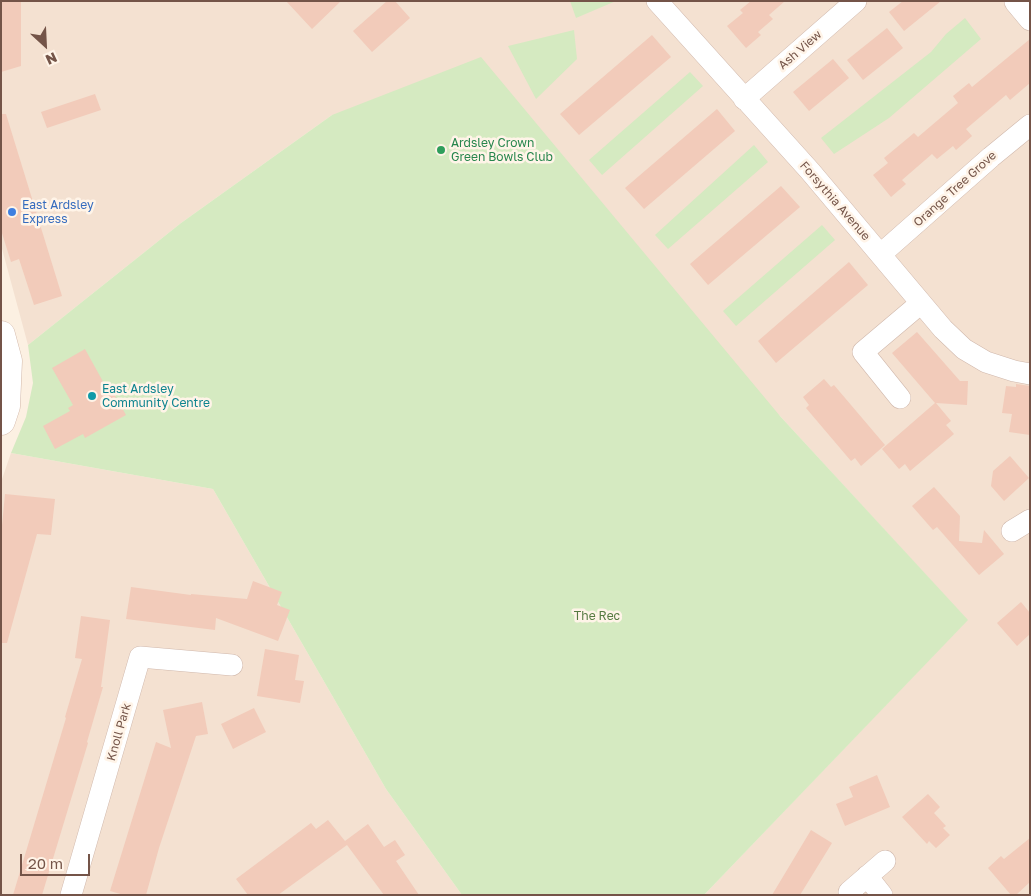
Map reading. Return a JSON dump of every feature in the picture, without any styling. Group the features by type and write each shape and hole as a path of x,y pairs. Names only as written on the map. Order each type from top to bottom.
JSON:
{"street":[{"name":"Forsythia Avenue","path":"657,1 793,151 943,329 964,349 986,362 1030,374"},
{"name":"Ash View","path":"744,99 856,1"},
{"path":"1015,2 1030,20"},
{"name":"Orange Tree Grove","path":"881,254 1030,125"},
{"path":"900,398 863,352 921,303"},
{"path":"1,336 8,361 6,406 1,421"},
{"path":"1012,531 1030,520"},
{"name":"Knoll Park","path":"71,895 140,657 232,665"},
{"path":"849,892 885,861"},
{"path":"867,876 882,895"}],"shaded area":[{"path":"1,1 1030,1 1030,895 704,895 967,620 780,416 332,115 181,223 28,345 1,245"},
{"path":"11,453 213,489 386,789 462,895 1,895 1,482"}],"green space":[{"path":"570,1 616,1 576,18"},
{"path":"965,18 981,39 889,118 834,154 821,138 931,52 946,34"},
{"path":"574,30 577,59 536,99 508,46"},
{"name":"The Rec","path":"481,57 780,416 968,620 704,895 462,895 386,789 213,489 11,453 26,417 33,383 28,345 181,223 332,115"},
{"path":"690,72 703,86 602,175 589,160"},
{"path":"754,145 768,162 668,249 655,235"},
{"path":"822,225 835,240 736,326 723,311"}],"building":[{"path":"1,1 21,1 21,66 1,72"},
{"path":"286,1 341,1 312,29"},
{"path":"387,1 395,1 410,18 372,52 353,31"},
{"path":"751,1 785,1 769,15 773,19 758,32 761,35 746,48 727,26 743,13 740,10"},
{"path":"903,1 941,1 904,31 889,12"},
{"path":"887,28 903,48 863,80 847,60"},
{"path":"652,35 671,57 579,135 560,114"},
{"path":"1030,39 1030,83 1010,100 1006,95 966,129 972,136 956,150 953,146 937,159 932,154 902,180 906,184 891,197 873,175 888,163 884,158 914,133 918,137 958,103 953,96 969,83 972,87"},
{"path":"833,59 849,78 809,111 793,92"},
{"path":"95,94 101,110 47,128 41,112"},
{"path":"717,109 735,131 644,209 625,188"},
{"path":"1,114 6,114 62,296 34,305 19,259 11,262 1,230"},
{"path":"781,186 800,207 708,285 690,264"},
{"path":"849,262 868,285 776,363 758,341"},
{"path":"917,332 960,381 968,381 967,405 936,403 951,421 946,425 954,434 910,471 905,464 899,469 882,449 935,403 892,353"},
{"name":"East Ardsley Community Centre","path":"85,349 106,387 109,385 126,415 85,438 83,434 55,449 43,426 70,411 68,408 73,405 52,368"},
{"path":"824,379 831,387 834,385 885,445 861,466 855,458 851,461 806,408 809,405 803,397"},
{"path":"1016,384 1030,386 1030,435 1009,432 1012,414 1002,413 1006,386 1016,387"},
{"path":"1010,456 1029,478 1004,501 991,486 993,471"},
{"path":"934,487 960,516 959,541 982,543 984,530 1004,554 979,575 937,527 933,530 912,506"},
{"path":"5,494 55,499 51,535 37,534 7,643 1,643 1,536"},
{"path":"253,581 282,592 277,605 290,610 278,641 216,618 215,630 126,619 131,587 191,595 247,599"},
{"path":"1021,602 1030,613 1030,634 1017,646 997,623"},
{"path":"81,616 110,620 101,687 103,687 42,895 13,895 82,659 75,658"},
{"path":"265,649 299,655 295,680 304,681 300,703 257,696"},
{"path":"202,702 208,734 196,736 159,848 146,895 124,895 110,891 156,742 171,748 163,710"},
{"path":"254,708 266,732 233,749 221,724"},
{"path":"877,775 890,807 845,826 836,804 853,797 849,787"},
{"path":"928,794 940,807 934,813 946,826 943,828 950,835 936,848 929,841 927,844 902,817"},
{"path":"328,820 345,841 368,824 384,847 395,840 405,855 396,861 419,895 384,895 347,845 278,895 248,895 236,879 311,823 316,829"},
{"path":"811,830 832,843 800,895 772,895"},
{"path":"1030,838 1030,882 1016,895 1011,895 988,868 1001,856 1004,859"}],"place":[{"name":"Ardsley Crown Green Bowls Club","path":"441,150"},
{"name":"East Ardsley Express","path":"12,212"},
{"name":"East Ardsley Community Centre","path":"92,396"}]}
